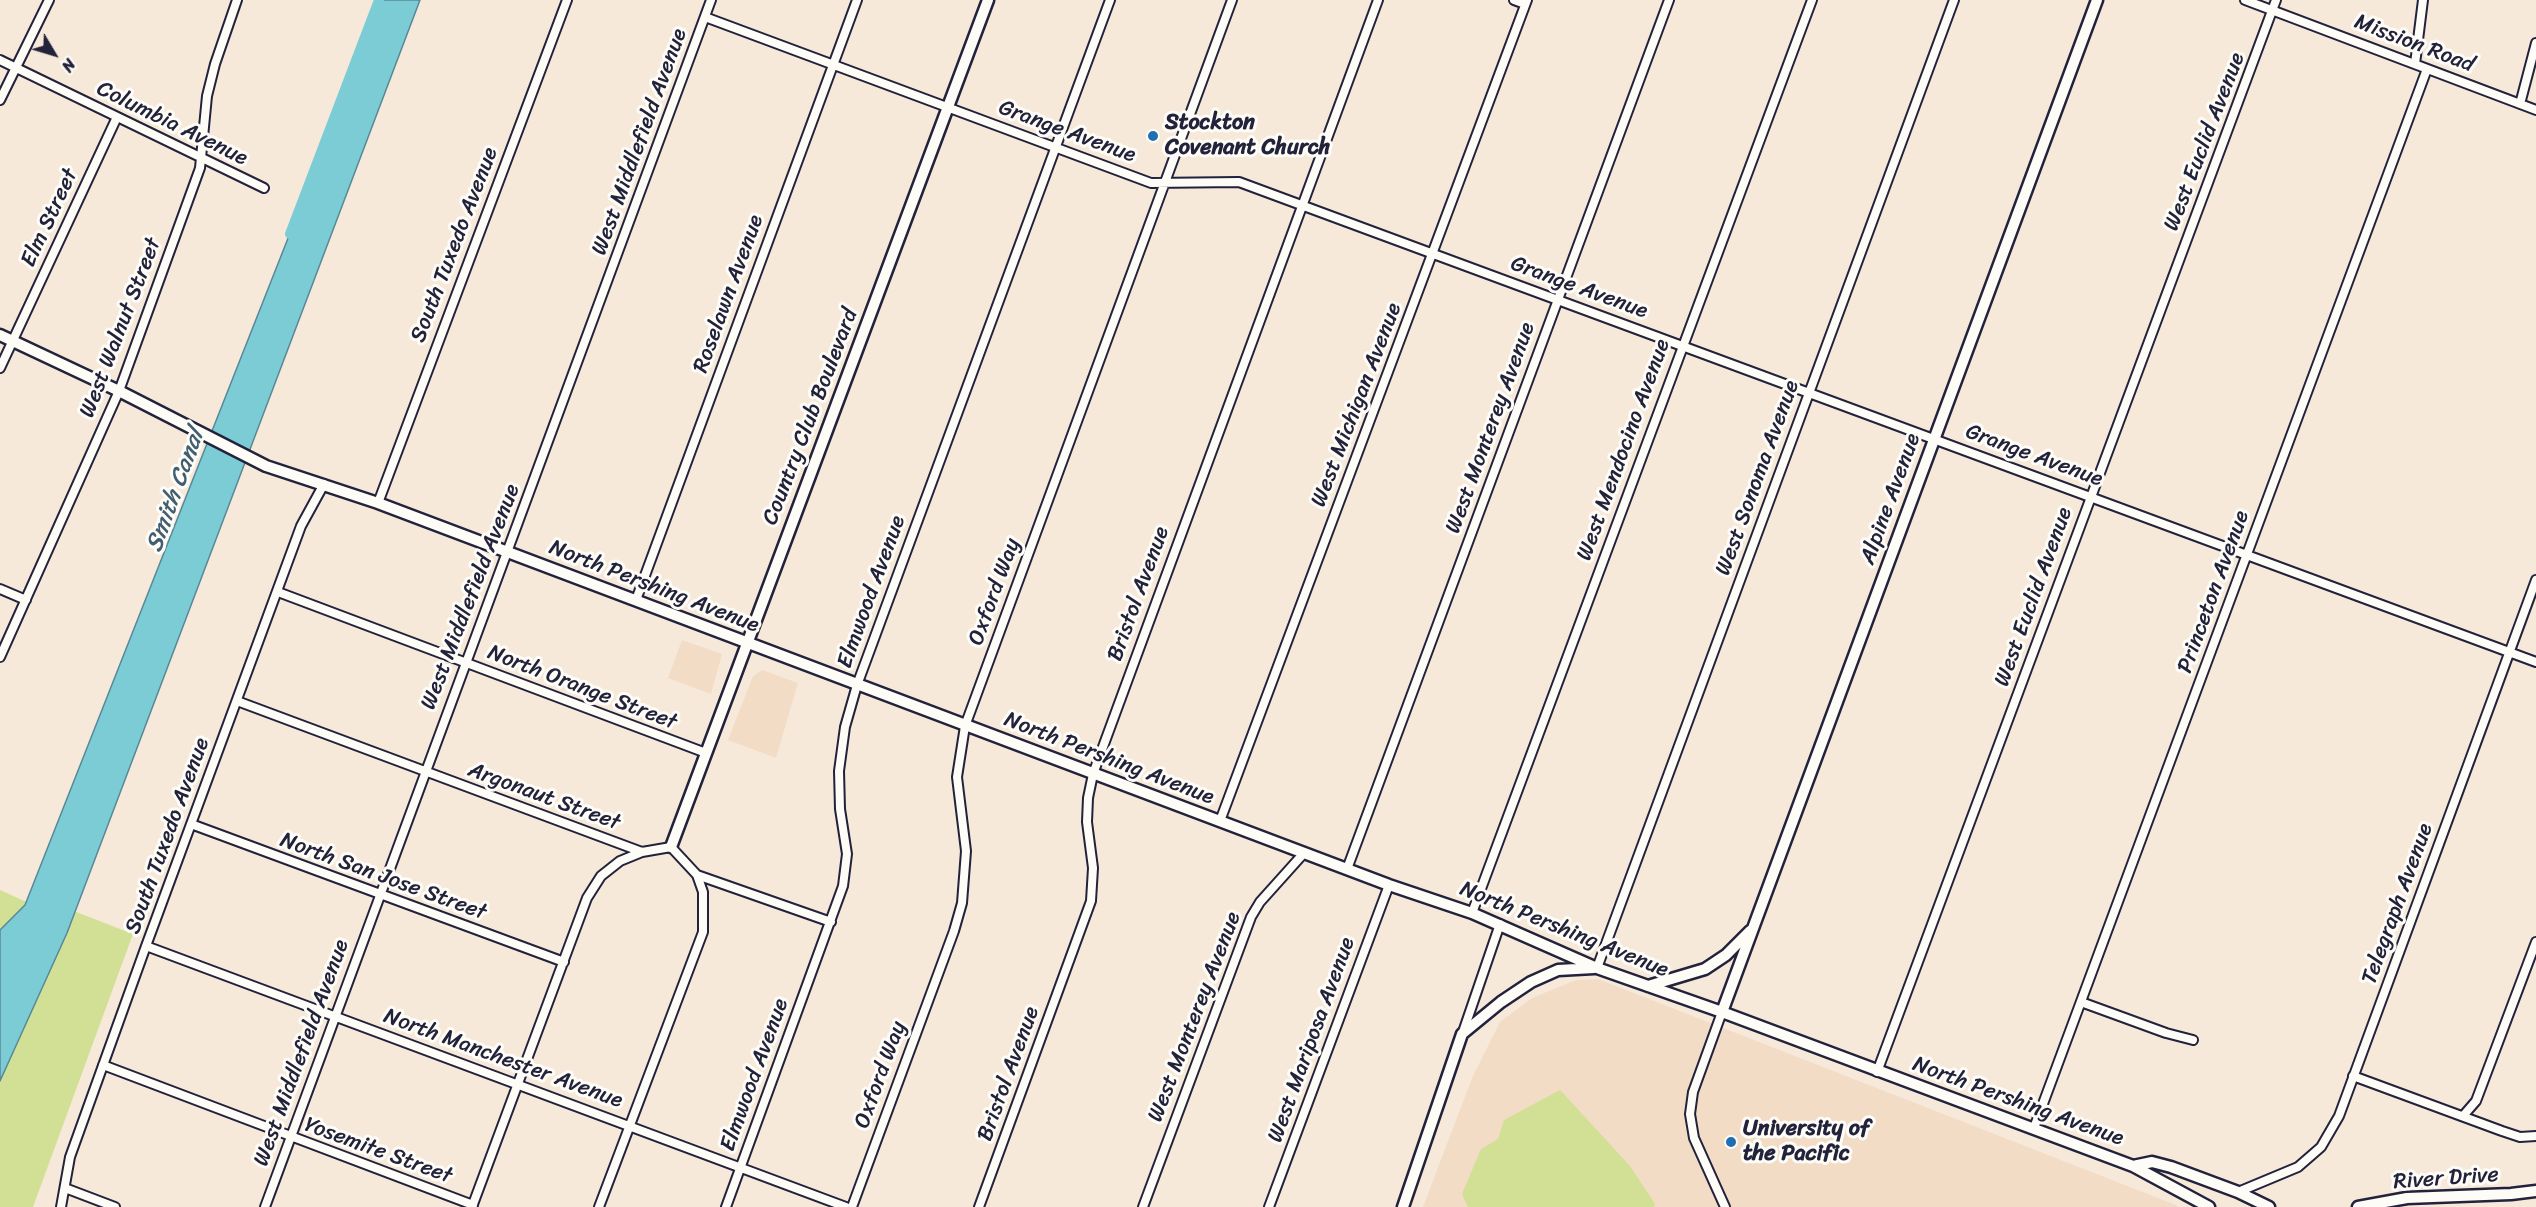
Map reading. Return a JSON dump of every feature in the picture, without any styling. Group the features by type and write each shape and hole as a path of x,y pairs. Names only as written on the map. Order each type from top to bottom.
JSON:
{"street":[{"path":"0,100 49,0"},
{"name":"West Walnut Street","path":"0,657 118,391 202,157 214,64 237,0"},
{"name":"South Tuxedo Avenue","path":"378,503 567,0"},
{"name":"West Middlefield Avenue","path":"264,1207 424,772 509,552 711,0"},
{"name":"Roselawn Avenue","path":"636,600 857,0"},
{"name":"Country Club Boulevard","path":"671,847 988,0"},
{"name":"Elmwood Avenue","path":"726,1207 831,922 846,874 847,855 840,809 839,771 845,727 857,685 1110,0"},
{"name":"Oxford Way","path":"852,1207 954,931 962,903 966,851 957,777 965,726 1232,0"},
{"name":"Bristol Avenue","path":"979,1207 1091,901 1093,868 1087,822 1088,798 1093,774 1378,0"},
{"path":"1514,0 1526,2"},
{"name":"West Monterey Avenue","path":"1347,869 1669,0"},
{"name":"West Mendocino Avenue","path":"1472,913 1812,0"},
{"name":"West Sonoma Avenue","path":"1597,968 1954,0"},
{"name":"Alpine Avenue","path":"1722,1012 2097,0"},
{"name":"Mission Road","path":"2245,0 2536,110"},
{"name":"West Euclid Avenue","path":"1877,1071 2276,0"},
{"path":"2415,64 2423,0"},
{"name":"West Michigan Avenue","path":"1220,821 1526,2"},
{"name":"Grange Avenue","path":"705,17 1151,183 1166,181 1239,182 1302,204 2536,662"},
{"path":"2520,104 2536,43"},
{"name":"Columbia Avenue","path":"0,60 264,188"},
{"name":"Princeton Avenue","path":"2034,1128 2427,69"},
{"name":"Elm Street","path":"0,368 117,117"},
{"name":"North Pershing Avenue","path":"0,335 118,391 251,459 378,503 1389,885 1472,913 1597,968 1722,1012 2133,1166 2209,1207"},
{"name":"South Tuxedo Avenue","path":"61,1207 70,1157 190,824 301,526 324,484"},
{"name":"Telegraph Avenue","path":"2238,1192 2298,1167 2321,1147 2339,1116 2536,580"},
{"path":"0,589 26,600"},
{"name":"North Orange Street","path":"278,592 706,753"},
{"name":"Argonaut Street","path":"237,701 642,852 671,847"},
{"name":"North San Jose Street","path":"190,824 564,962"},
{"path":"671,847 698,875 831,922"},
{"path":"472,1206 587,898 601,876 620,861 642,852"},
{"name":"West Monterey Avenue","path":"1143,1207 1251,917 1260,902 1304,853"},
{"path":"599,1207 703,932 703,892 698,875"},
{"name":"West Mariposa Avenue","path":"1269,1207 1389,885"},
{"path":"1403,1207 1500,924"},
{"path":"1648,986 1705,969 1726,955 1753,929"},
{"path":"2463,1116 2476,1101 2536,942"},
{"name":"North Manchester Avenue","path":"146,946 846,1207"},
{"path":"1462,1034 1501,1002 1531,982 1558,970 1597,968"},
{"path":"2081,1002 2166,1033 2193,1040"},
{"path":"1722,1012 1693,1092 1690,1114 1694,1138 1725,1207"},
{"name":"Yosemite Street","path":"103,1065 472,1206"},
{"path":"2353,1076 2520,1137 2536,1136"},
{"path":"2133,1166 2152,1162 2171,1167 2238,1192 2269,1207"},
{"path":"64,1188 115,1207"},
{"name":"River Drive","path":"2358,1207 2407,1198 2536,1191"}],"shaded area":[{"path":"682,640 722,654 711,694 668,678"},
{"path":"762,670 798,683 776,758 728,740 753,676"},
{"name":"University of the Pacific","path":"1598,979 2178,1207 1423,1207 1472,1078 1500,1022 1532,998 1576,980"}],"green space":[{"path":"0,890 31,904 66,908 133,934 33,1207 0,1207"},
{"path":"1560,1090 1630,1166 1655,1204 1654,1207 1468,1207 1462,1194 1481,1149 1498,1139 1504,1120"}],"water":[{"path":"382,0 420,0 67,933 0,1081 0,930 25,905"}],"waterway":[{"name":"Smith Canal","path":"290,234 379,0"}],"place":[{"name":"Stockton Covenant Church","path":"1153,136"},
{"name":"University of the Pacific","path":"1731,1142"}]}
